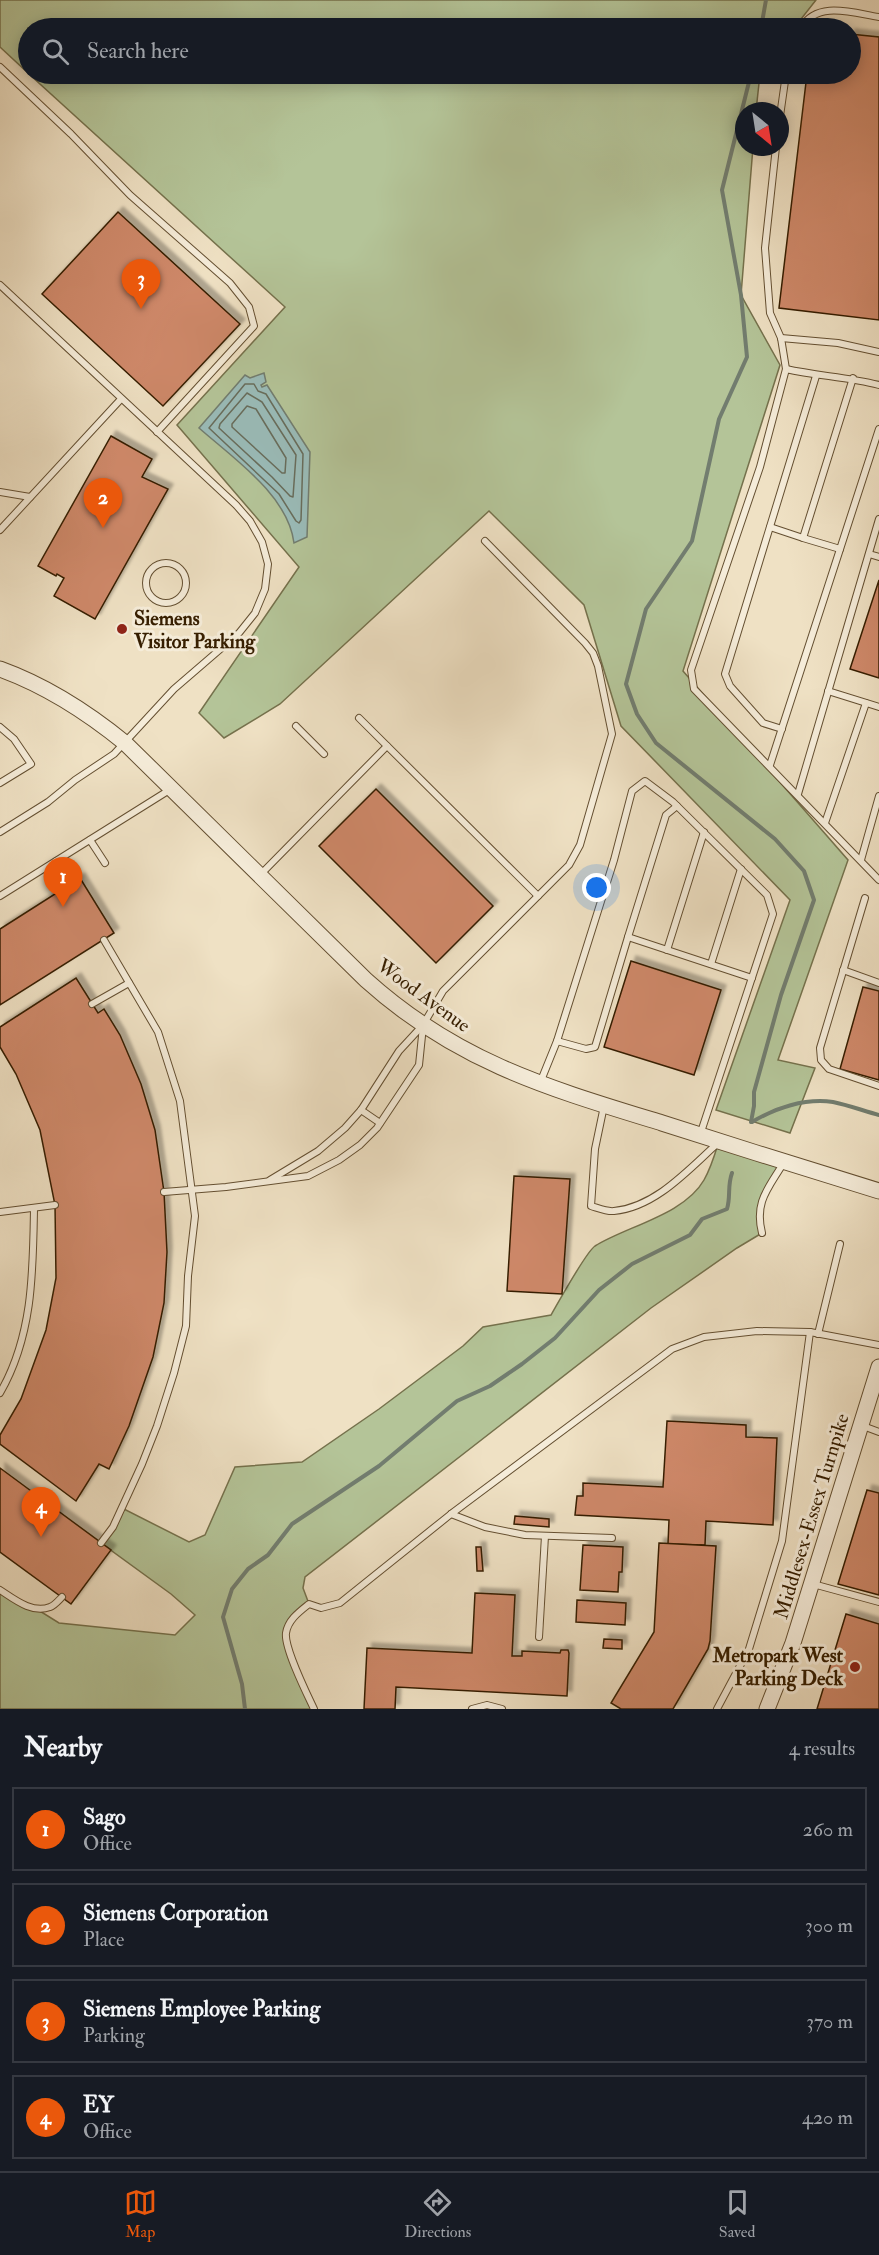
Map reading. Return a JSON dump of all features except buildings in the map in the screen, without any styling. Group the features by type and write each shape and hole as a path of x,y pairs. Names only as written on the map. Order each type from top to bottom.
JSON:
{"street":[{"name":"Wood Avenue","path":"0,669 34,683 69,702 125,743 366,981 398,1008 451,1044 540,1084 879,1191"},
{"name":"Middlesex-Essex Turnpike","path":"767,1709 786,1664 879,1367"}],"lane":[{"path":"812,18 829,9 879,17"},
{"path":"0,67 71,134 130,195 230,283 249,307 254,326 157,432"},
{"path":"782,102 785,84"},
{"path":"775,156 765,248 770,313 781,338 786,369 760,467 691,669 694,689 879,880"},
{"path":"0,285 236,505 250,521 262,542 268,564 265,589 255,613 239,633 174,689 107,760 0,832"},
{"path":"781,338 838,343 879,352"},
{"path":"786,369 816,376 853,378 879,385"},
{"path":"782,729 763,723 730,686 725,674 816,376"},
{"path":"803,538 853,378"},
{"path":"0,530 121,399"},
{"path":"770,765 879,429"},
{"path":"0,492 30,497"},
{"path":"798,794 879,519"},
{"path":"771,527 840,549"},
{"path":"270,1180 327,1144 361,1110 399,1051 423,1025 443,991 569,865 577,853 611,741 612,727 598,666 590,648 485,541"},
{"path":"868,554 879,557"},
{"path":"166,563 178,568 186,583 181,597 168,603 160,603 152,599 146,584 147,576 152,569 166,563"},
{"path":"828,691 879,707"},
{"path":"825,823 866,703"},
{"path":"359,718 537,896"},
{"path":"297,726 324,754"},
{"path":"0,783 31,764 14,739 1,730"},
{"path":"259,875 387,746"},
{"path":"540,1084 557,1041 614,860 632,792 645,781 677,806 767,895 773,914 700,1135"},
{"path":"0,896 171,789"},
{"path":"861,861 879,796"},
{"path":"557,1041 586,1048 595,1047 666,815 677,806"},
{"path":"668,950 704,832"},
{"path":"90,840 105,863"},
{"path":"56,861 71,884"},
{"path":"711,964 741,869"},
{"path":"865,898 820,1048 821,1060 829,1069 879,1086"},
{"path":"628,937 752,978"},
{"path":"101,1543 113,1527 142,1464 174,1373 186,1326 188,1276 195,1216 180,1101 158,1032 104,940"},
{"path":"843,970 879,983"},
{"path":"92,1004 129,983"},
{"path":"164,1192 248,1185 308,1176 324,1169 360,1145 380,1123 419,1065 423,1025"},
{"path":"604,1105 595,1149 591,1206 612,1212 644,1204 681,1176 719,1142"},
{"path":"361,1110 380,1123"},
{"path":"762,1233 758,1217 759,1206 784,1162"},
{"path":"0,1212 55,1205"},
{"path":"0,1392 6,1382 28,1319 33,1267 34,1208"},
{"path":"818,1334 840,1244"},
{"path":"314,1709 288,1647 286,1633 292,1618 309,1604 321,1608 340,1604 451,1514 672,1349 704,1337 757,1331 810,1332 879,1345"},
{"path":"717,1709 752,1639 782,1541 810,1332"},
{"path":"861,1426 879,1432"},
{"path":"451,1514 485,1527 525,1535 612,1538"},
{"path":"539,1637 545,1536"},
{"path":"812,1584 879,1602"},
{"path":"0,1590 22,1605 35,1608 51,1607 62,1597"},
{"path":"472,1709 487,1705 502,1709"}],"green space":[{"path":"0,0 816,0 802,18 18,18 18,64 0,47"},
{"path":"40,84 759,84 757,102 735,102 735,156 752,156 741,295 780,365 683,671 848,860 778,1060 815,1068 790,1133 716,1110 790,900 621,726 584,605 489,511 280,704 224,738 199,713 299,567 177,425 285,307"},
{"path":"719,1141 785,1162 759,1206 762,1233 651,1308 305,1577 303,1588 309,1604 289,1624 286,1640 314,1709 0,1709 0,1590 59,1623 175,1635 195,1615 171,1594 101,1543 122,1508 189,1542 205,1535 235,1467 302,1462 379,1409 463,1346 483,1327 551,1315 579,1267 595,1246 669,1211 695,1192 709,1171"}],"water":[{"path":"264,373 266,382 261,385 262,387 267,385 310,452 307,537 294,543 290,526 270,493 199,428 245,375 250,378"}],"waterway":[{"path":"763,18 766,0"},
{"path":"748,84 722,190 741,295 747,357 719,419 692,541 646,609 626,684 637,714 656,743 775,839 804,871 814,900 781,995 754,1092 751,1122"},
{"path":"752,1122 780,1108 812,1101 833,1102 879,1115"},
{"path":"245,1709 242,1684 223,1617 232,1589 248,1569 268,1555 292,1524 379,1466 457,1401 490,1386 555,1338 599,1290 632,1264 690,1235 702,1219 727,1209 732,1173"}],"place":[{"name":"Siemens Employee Parking","path":"141,309"},
{"name":"Siemens Corporation","path":"103,528"},
{"name":"Siemens Visitor Parking","path":"122,629"},
{"name":"Sago","path":"63,907"},
{"name":"EY","path":"41,1537"},
{"name":"Metropark West Parking Deck","path":"855,1667"}]}
